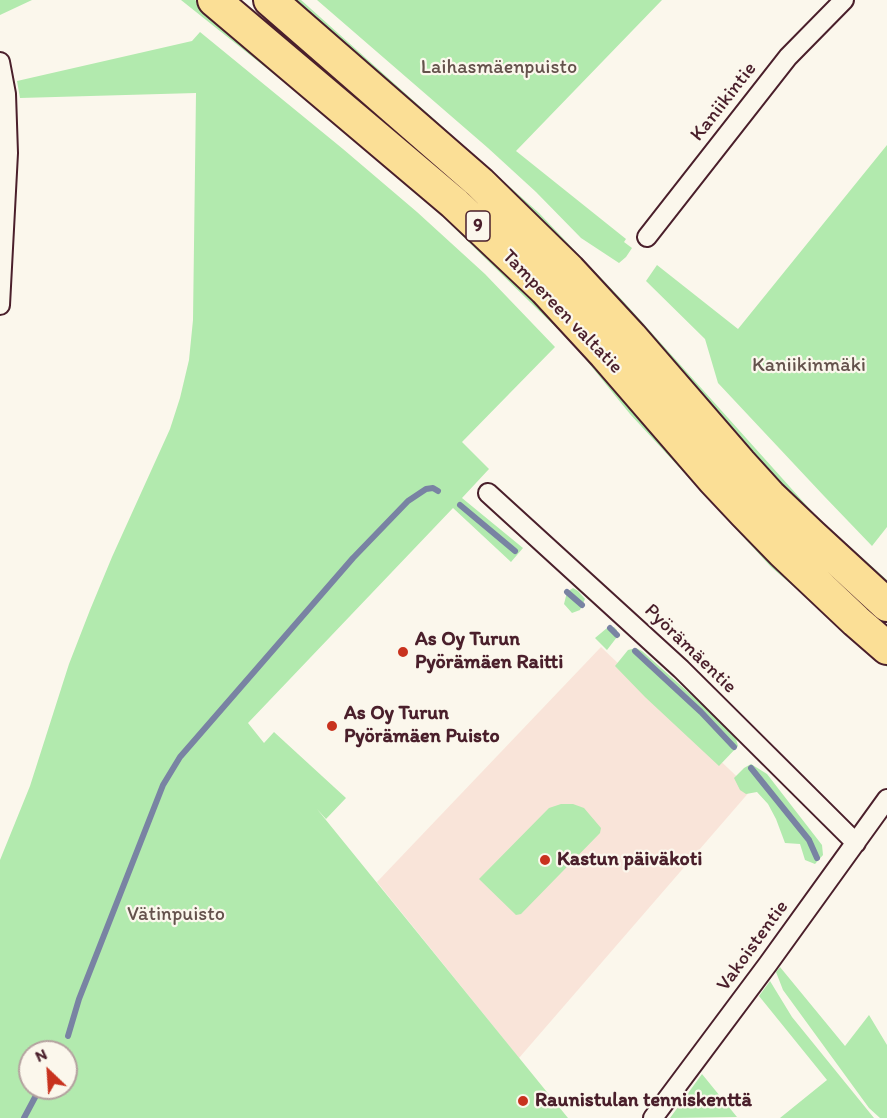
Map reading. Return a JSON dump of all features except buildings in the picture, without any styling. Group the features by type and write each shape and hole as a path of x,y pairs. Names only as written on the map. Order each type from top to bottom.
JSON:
{"highway":[{"name":"Tampereen valtatie","path":"214,0 454,203 545,289 745,513 783,552 887,648"},
{"name":"Tampereen valtatie","path":"270,0 513,214 623,328 770,496 887,604"}],"street":[{"name":"Kaniikintie","path":"646,237 788,57 844,0"},
{"path":"0,62 6,94 8,153 0,305"},
{"name":"Pyörämäentie","path":"488,493 681,669 856,843"},
{"name":"Vakoistentie","path":"653,1118 887,799"}],"shaded area":[{"name":"Kastun päiväkoti","path":"601,647 751,790 519,1058 377,882"}],"green space":[{"path":"0,0 32,0 0,15"},
{"path":"181,0 195,0 448,212 887,662 887,667 771,567 630,414 574,345 442,216 304,98"},
{"path":"285,0 301,0 539,213 624,302 816,516 887,580 887,590"},
{"name":"Laihasmäenpuisto","path":"317,0 662,0 516,151 626,239 624,242 632,248 626,257 619,263 581,238 488,148"},
{"name":"Vätinpuisto","path":"200,32 417,212 485,274 555,347 462,442 489,469 462,498 523,548 511,562 453,508 248,723 264,743 274,732 346,798 326,819 317,809 568,1118 0,1118 0,860 30,786 69,664 90,610 170,429 189,360 193,320 196,93 20,98 17,81 192,41"},
{"name":"Kaniikinmäki","path":"887,145 887,527 872,546 718,383 705,339 646,281 657,265 738,329"},
{"path":"573,588 585,599 580,610 572,613 564,604 567,592"},
{"path":"614,627 617,630 617,637 607,650 595,638 607,628"},
{"path":"636,648 714,715 736,739 738,746 719,766 615,666 628,650"},
{"path":"751,764 767,774 822,845 823,855 815,864 805,860 800,844 785,843 768,804 757,792 746,794 740,790 734,778"},
{"path":"561,804 573,804 584,808 601,828 600,833 521,914 516,915 479,879 549,808"},
{"path":"780,967 845,1046 869,1015 887,1045 887,1118 880,1118 869,1108 783,990 776,972"},
{"path":"770,981 792,1017 874,1118 780,1118 827,1080 759,996"},
{"path":"702,1074 737,1117 670,1118"}],"waterway":[{"path":"68,1036 79,999 163,785 180,757 353,558 408,501 426,489 433,488 438,491"},
{"path":"460,505 515,551"},
{"path":"567,592 582,605"},
{"path":"610,628 617,635"},
{"path":"635,651 701,712 734,747"},
{"path":"751,768 809,840 817,858"},
{"path":"24,1118 34,1100"}],"place":[{"name":"As Oy Turun Pyörämäen Raitti","path":"403,652"},
{"name":"As Oy Turun Pyörämäen Puisto","path":"332,726"},
{"name":"Kastun päiväkoti","path":"545,860"},
{"name":"Raunistulan tenniskenttä","path":"523,1101"}]}
